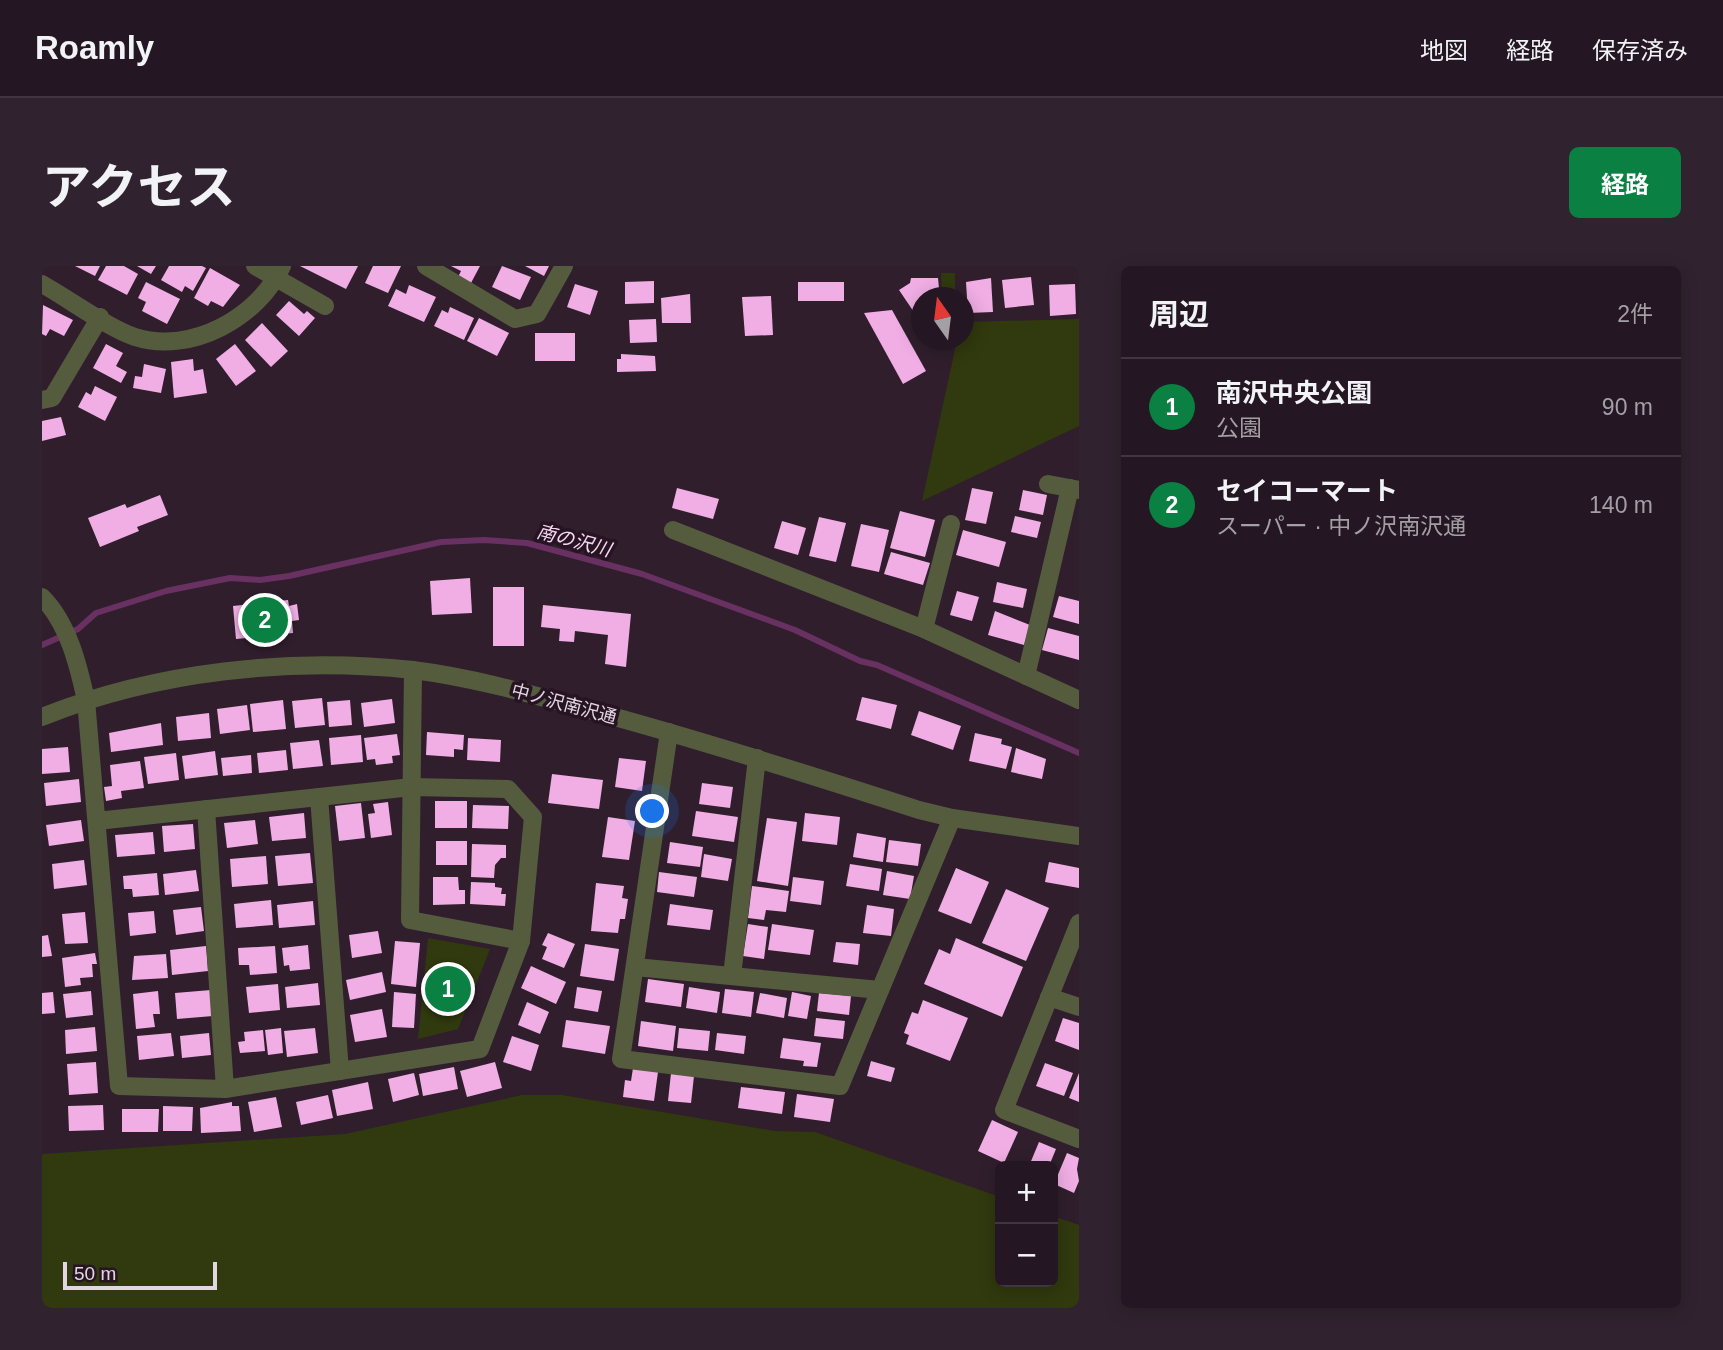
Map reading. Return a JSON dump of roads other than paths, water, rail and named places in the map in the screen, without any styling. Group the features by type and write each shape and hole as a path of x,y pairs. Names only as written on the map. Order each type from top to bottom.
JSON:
{"street":[{"path":"255,266 280,272 325,306"},
{"path":"426,266 515,319 537,314 564,266"},
{"path":"42,284 132,336 150,341 177,341 223,328 247,311 280,272"},
{"path":"42,400 52,398 100,317"},
{"path":"1026,676 1074,489 1048,484"},
{"path":"924,629 951,524"},
{"path":"673,530 924,629 1079,700"},
{"path":"47,602 76,659 86,699 119,1086 225,1089 480,1049 521,941 533,817 508,789 412,787 97,821"},
{"name":"中ノ沢南沢通","path":"42,717 86,699 233,671 327,666 413,670 515,689 669,732 952,818 1079,836"},
{"path":"413,670 410,920 521,941"},
{"path":"669,732 621,1059 841,1086 952,818"},
{"path":"732,976 757,758"},
{"path":"319,797 340,1071"},
{"path":"206,809 225,1089"},
{"path":"1079,923 1004,1110 1079,1139"},
{"path":"635,967 880,990"},
{"path":"1049,997 1079,1007"}],"waterway":[{"name":"南の沢川","path":"42,645 78,629 96,613 166,591 230,578 260,580 289,576 441,542 484,540 527,543 642,574 795,630 860,661 877,665 1079,753"}],"place":[{"name":"セイコーマート","path":"265,620"},
{"name":"南沢中央公園","path":"448,989"}]}
